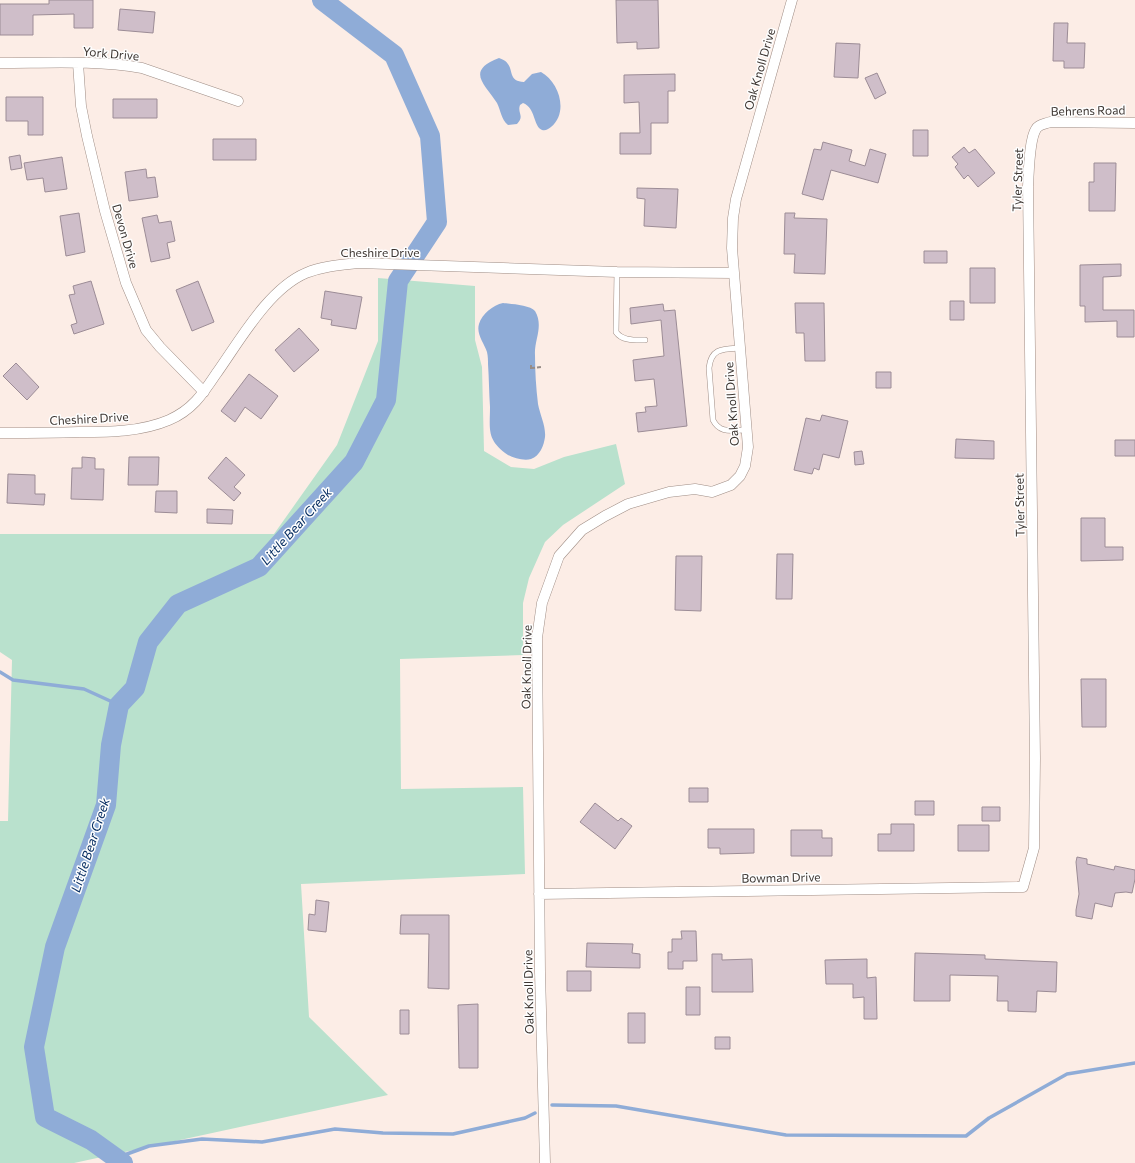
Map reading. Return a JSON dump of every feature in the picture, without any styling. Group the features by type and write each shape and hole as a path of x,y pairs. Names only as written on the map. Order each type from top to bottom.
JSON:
{"street":[{"name":"Oak Knoll Drive","path":"545,1163 539,894 537,638 542,603 559,556 582,530 628,504 669,492 695,489 712,492 731,485 740,476 745,466 748,447 732,248 733,218 736,199 792,0"},
{"name":"Devon Drive","path":"78,63 81,106 87,136 100,190 126,283 146,330 160,347 204,392"},
{"name":"York Drive","path":"0,64 114,64 142,68 238,101"},
{"name":"Behrens Road","path":"1041,124 1050,122 1135,123"},
{"name":"Tyler Street","path":"1023,887 1034,848 1035,758 1028,186 1032,138 1036,128 1041,124"},
{"name":"Cheshire Drive","path":"0,433 114,432 149,426 169,420 183,412 198,400 255,319 281,290 305,273 337,265 359,263 616,272 734,273"},
{"name":"Bowman Drive","path":"539,894 1023,887"}],"lane":[{"path":"616,272 616,332 618,336 629,340 645,340"},
{"path":"740,348 716,351 710,360 709,368 713,420 717,427 721,430 746,430"}],"path":[{"path":"531,368 542,367"}],"green space":[{"path":"378,278 475,286 475,340 482,367 484,451 511,467 534,469 564,457 616,444 625,484 563,525 545,542 529,578 523,603 523,655 400,659 401,789 523,787 525,874 301,884 309,1017 388,1095 74,1163 0,1163 0,821 8,821 12,660 0,652 0,534 274,534 337,445 378,341"}],"water":[{"path":"499,58 508,64 512,76 518,81 524,82 532,74 541,72 553,83 560,98 560,113 556,121 547,130 542,130 539,128 530,109 523,103 519,108 521,117 517,124 508,125 502,118 497,103 483,84 480,73 489,63"},
{"path":"503,303 529,307 535,311 539,322 535,349 536,380 538,404 544,425 545,437 543,447 539,453 534,458 528,460 513,457 501,450 493,439 490,428 488,355 479,335 478,328 480,320 488,310"}],"building":[{"path":"49,0 93,0 93,28 74,28 74,14 33,15 33,35 0,35 0,4 49,4"},
{"path":"616,0 658,0 659,48 637,49 637,42 617,43"},
{"path":"120,9 155,12 153,33 118,30"},
{"path":"1054,23 1068,23 1067,43 1085,43 1084,68 1064,68 1064,61 1053,61"},
{"path":"836,43 860,44 858,78 834,77"},
{"path":"877,73 886,93 875,99 865,78"},
{"path":"675,74 675,91 668,91 668,123 651,123 651,154 620,154 620,133 640,133 639,102 624,103 624,75"},
{"path":"6,97 43,97 43,135 28,135 28,121 6,121"},
{"path":"113,99 157,99 157,118 113,118"},
{"path":"913,130 928,130 928,156 913,156"},
{"path":"213,139 256,139 256,160 213,160"},
{"path":"823,142 852,150 849,161 865,166 870,149 886,154 878,183 831,170 823,200 802,194 814,149 821,150"},
{"path":"964,147 969,153 975,149 995,173 978,187 968,175 964,179 955,167 958,164 952,157"},
{"path":"20,155 22,168 11,170 9,157"},
{"path":"62,157 67,189 45,192 43,178 27,180 24,163"},
{"path":"1094,163 1116,163 1115,211 1089,211 1089,182 1094,182"},
{"path":"146,169 147,178 155,177 158,197 129,201 125,172"},
{"path":"637,188 678,189 676,228 644,226 645,199 637,198"},
{"path":"79,213 85,252 66,256 60,216"},
{"path":"785,213 795,213 794,218 827,219 825,274 794,273 795,254 784,254"},
{"path":"157,215 159,223 171,221 175,241 167,243 170,258 151,262 142,218"},
{"path":"924,251 947,251 947,263 924,263"},
{"path":"1121,264 1121,276 1103,277 1103,310 1134,310 1134,337 1117,337 1117,321 1085,322 1085,306 1080,306 1080,265"},
{"path":"970,268 995,268 995,303 970,303"},
{"path":"91,281 104,324 74,334 71,325 77,323 69,295 75,294 73,286"},
{"path":"198,281 214,322 192,331 176,290"},
{"path":"325,291 362,297 356,329 331,325 332,320 321,318"},
{"path":"950,301 964,301 964,320 950,320"},
{"path":"795,303 824,303 825,361 805,361 804,333 796,333"},
{"path":"663,304 664,311 675,310 687,426 638,432 636,413 646,412 645,407 657,406 654,379 635,381 633,360 664,356 661,320 631,324 630,308"},
{"path":"299,328 319,350 294,372 275,350"},
{"path":"16,363 39,387 27,400 3,376"},
{"path":"876,372 891,372 891,388 876,388"},
{"path":"249,374 278,396 261,419 245,407 235,422 221,411"},
{"path":"822,415 848,421 839,458 823,454 819,470 814,468 812,474 794,470 806,418 820,421"},
{"path":"956,439 994,441 994,459 955,458"},
{"path":"1115,440 1135,440 1135,456 1115,456"},
{"path":"862,451 864,464 855,465 854,452"},
{"path":"82,457 95,458 95,469 104,469 103,500 71,499 72,468 82,468"},
{"path":"129,457 159,457 158,485 128,485"},
{"path":"226,457 245,475 234,487 241,493 234,501 208,478"},
{"path":"8,474 35,475 35,494 45,494 44,505 7,503"},
{"path":"156,491 177,491 177,513 155,512"},
{"path":"207,509 233,510 232,524 207,523"},
{"path":"1081,518 1105,518 1105,547 1123,547 1123,560 1081,561"},
{"path":"777,554 793,554 792,599 776,599"},
{"path":"676,556 702,556 701,611 675,610"},
{"path":"1081,679 1106,679 1106,727 1082,727"},
{"path":"689,788 708,788 708,802 689,802"},
{"path":"915,801 934,801 934,815 915,815"},
{"path":"595,803 618,821 621,818 632,826 615,849 580,822"},
{"path":"982,807 1000,807 1000,821 982,821"},
{"path":"891,824 914,824 914,851 878,851 878,834 891,834"},
{"path":"958,825 989,825 989,851 958,851"},
{"path":"708,829 754,829 754,853 720,854 720,848 708,848"},
{"path":"791,830 822,830 822,838 832,838 832,856 791,856"},
{"path":"1077,857 1087,859 1087,864 1114,870 1115,866 1135,870 1132,893 1115,893 1112,907 1095,903 1092,919 1076,916 1079,894 1076,862"},
{"path":"316,900 329,902 326,932 308,930 309,914 315,915"},
{"path":"401,915 449,915 449,989 428,988 429,934 400,934"},
{"path":"681,931 696,931 697,961 683,961 683,969 668,969 668,952 672,952 672,939 682,939"},
{"path":"587,943 633,944 632,953 640,954 640,968 586,967"},
{"path":"915,953 985,955 985,959 1057,962 1056,992 1037,991 1036,1012 1008,1011 1008,1001 997,1001 998,976 950,975 950,1001 914,1001"},
{"path":"712,954 722,954 722,960 752,959 753,992 712,992"},
{"path":"867,959 867,978 876,977 877,1019 864,1019 864,997 853,998 853,984 826,984 825,960"},
{"path":"567,971 591,971 591,991 567,991"},
{"path":"686,987 700,987 700,1015 686,1015"},
{"path":"478,1004 478,1068 459,1068 458,1005"},
{"path":"400,1010 409,1010 409,1034 400,1034"},
{"path":"628,1013 645,1013 645,1043 628,1043"},
{"path":"715,1037 730,1037 730,1049 715,1049"}],"waterway":[{"name":"Little Bear Creek","path":"123,1163 91,1140 45,1117 34,1047 55,947 106,805 111,745 119,705 135,688 148,642 178,604 259,567 354,462 386,400 398,281 437,222 430,136 394,55 322,0"},
{"path":"0,672 13,680 84,689 119,705"},
{"path":"552,1105 616,1106 786,1135 966,1136 989,1118 1067,1074 1135,1063"},
{"path":"116,1158 149,1146 202,1139 262,1142 335,1129 383,1133 453,1134 525,1118 535,1113"}]}
